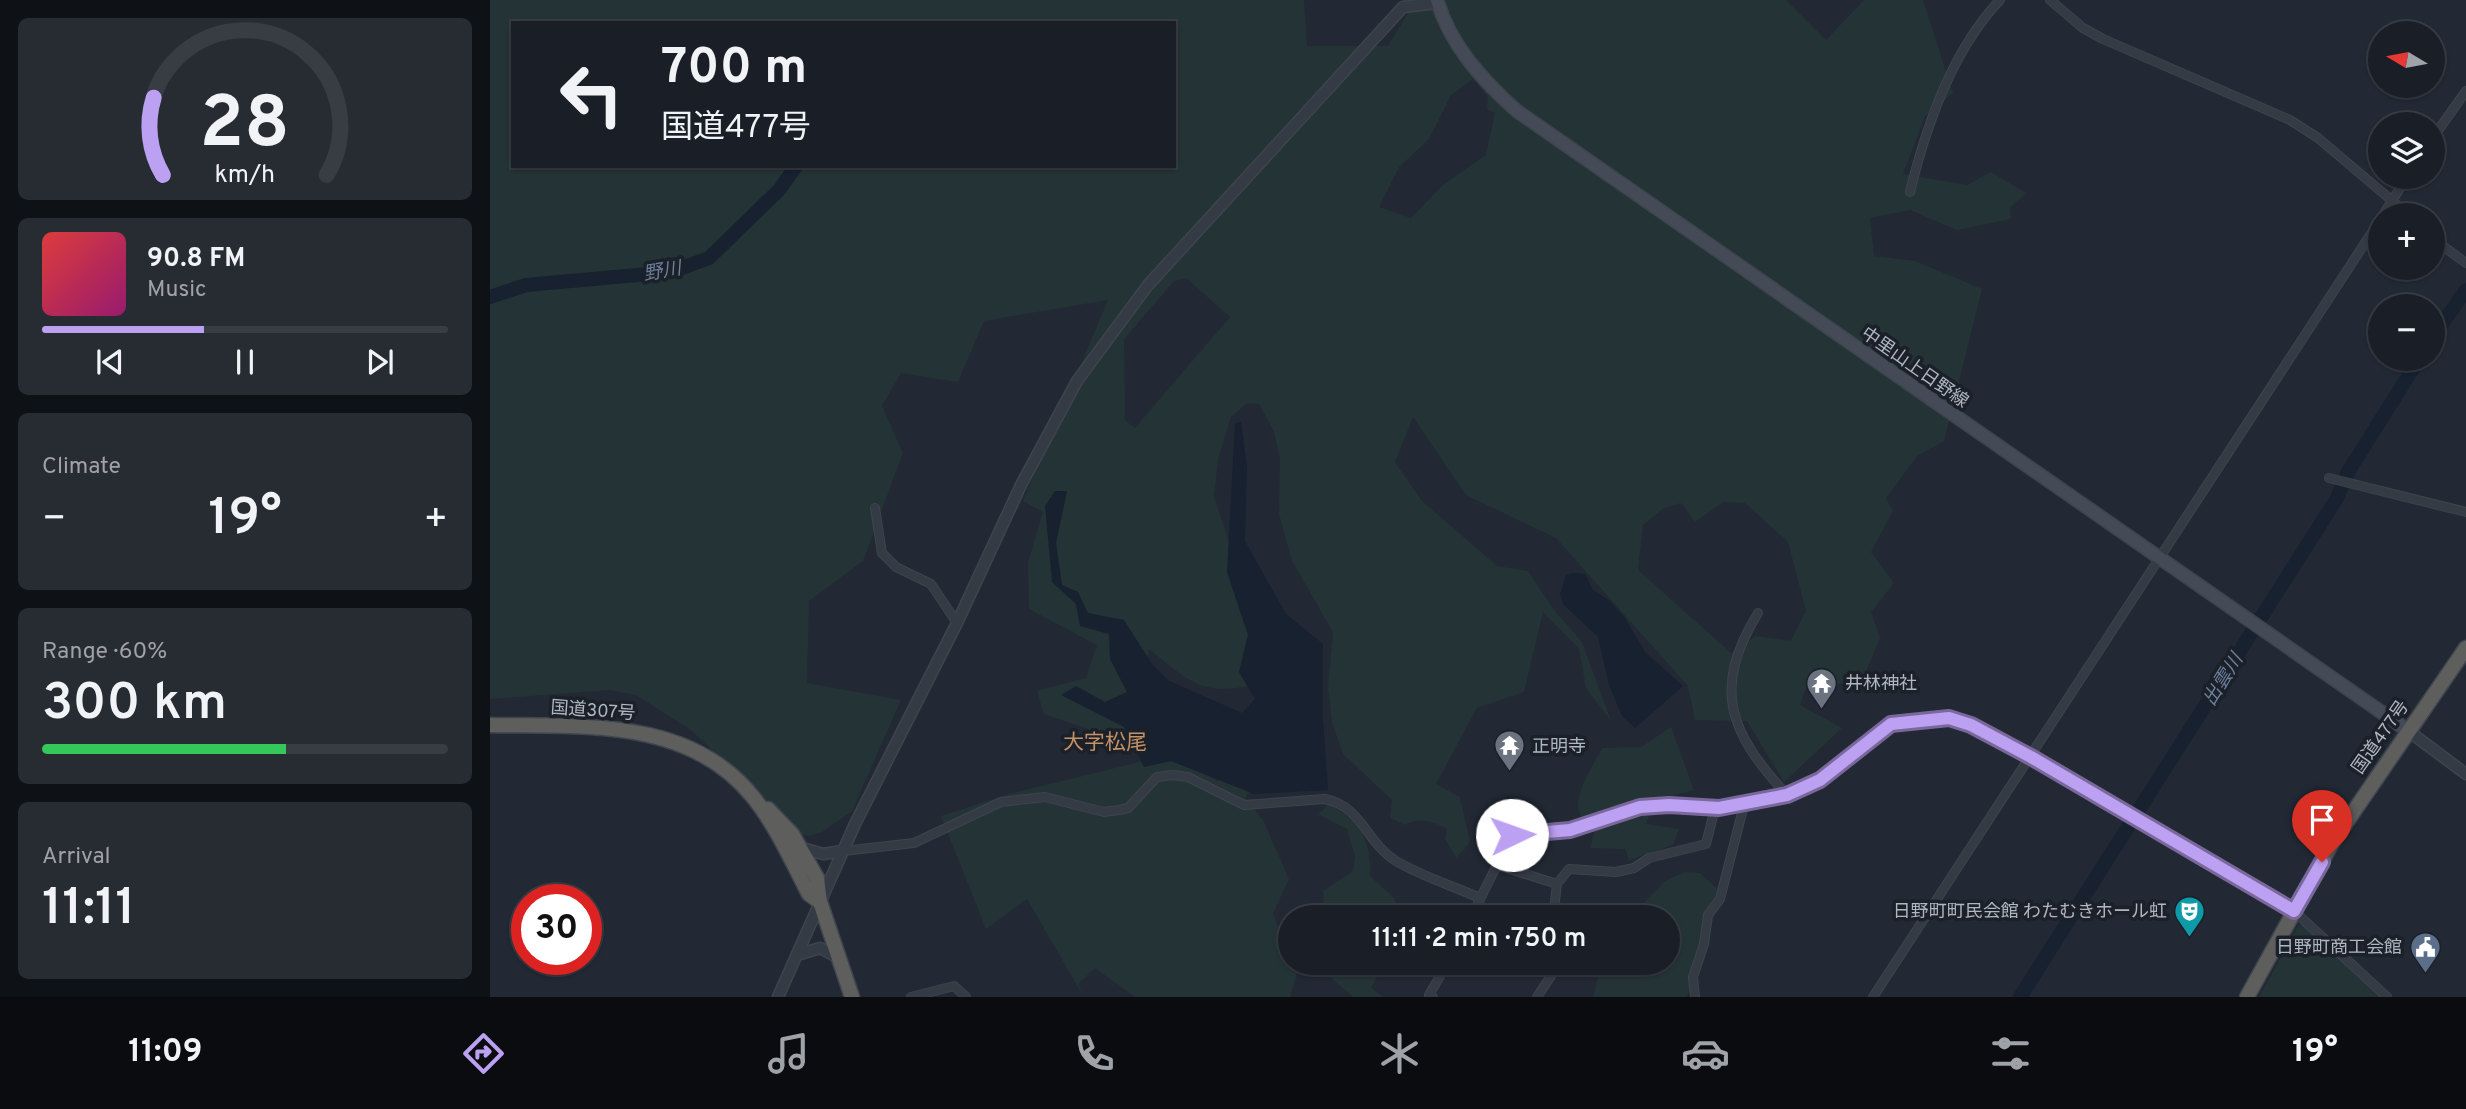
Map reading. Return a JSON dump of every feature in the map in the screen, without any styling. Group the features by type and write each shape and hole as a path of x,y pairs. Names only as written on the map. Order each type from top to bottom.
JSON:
{"highway":[{"name":"国道477号","path":"2247,997 2332,843 2407,730 2466,648"},
{"name":"国道307号","path":"490,725 613,728 667,739 706,757 772,811 799,847 817,878 820,902 852,997"},
{"name":"国道307号","path":"756,799 809,894 820,902"}],"main road":[{"name":"中里山上日野線","path":"1437,1 1465,55 1486,85 1517,111 2407,730"}],"street":[{"path":"1910,192 1921,147 1956,65 2000,0"},
{"path":"2050,0 2083,28 2103,39 2290,120 2318,138 2392,202 2400,189"},
{"path":"778,997 843,851 957,623 1052,422 1077,381 1149,285 1403,7 1437,1"},
{"path":"2445,121 2466,91"},
{"path":"1873,997 2368,238"},
{"path":"2445,248 2466,263"},
{"path":"2329,478 2466,512"},
{"path":"875,508 882,554 896,566 931,584 957,623"},
{"path":"1758,613 1739,651 1731,702 1740,734 1768,774 1787,795"},
{"path":"1477,905 1512,835 1570,830 1640,807 1669,805 1715,808 1744,805 1787,795 1820,780 1891,724 1942,717 1962,721 2031,757 2294,911 2386,997"},
{"path":"2407,730 2466,774"},
{"path":"799,847 824,854 914,843 933,837 984,807 1001,802 1045,797 1104,812 1119,810 1128,808 1157,777 1173,775 1188,777 1244,805 1325,799 1337,801 1354,813 1378,846 1398,862 1480,898"},
{"path":"1695,997 1693,977 1704,944 1709,915 1720,899 1744,805"},
{"path":"1554,905 1557,884 1569,869 1616,872 1634,868 1649,858 1706,844 1715,808"},
{"path":"1497,865 1557,884"},
{"path":"797,955 820,948 839,958"},
{"path":"1433,997 1429,995 1441,975"},
{"path":"1538,997 1552,975"},
{"path":"911,997 954,986 967,997"}],"shaded area":[{"path":"490,0 1304,0 1307,46 1388,46 1416,0 1786,0 1826,40 1864,0 1923,0 1953,93 1925,116 1903,174 1967,185 1991,172 2026,193 2010,208 2011,219 1957,230 1910,210 1870,218 1874,256 1915,261 1982,289 1944,441 1917,456 1886,498 1893,511 1871,552 1894,583 1871,612 1880,638 1862,681 1806,688 1800,705 1842,728 1784,782 1747,721 1695,720 1688,686 1556,538 1466,495 1413,417 1395,462 1421,500 1497,566 1528,571 1554,610 1582,642 1611,721 1586,688 1579,648 1543,612 1524,692 1477,708 1436,784 1460,797 1470,842 1456,858 1445,839 1447,828 1421,820 1405,825 1390,818 1392,800 1343,754 1332,722 1328,686 1333,632 1292,561 1279,514 1280,459 1274,432 1259,404 1247,403 1231,417 1218,459 1214,497 1252,611 1258,684 1239,688 1210,688 1176,671 1149,649 1135,745 1044,714 1037,691 1086,678 1097,645 1029,609 1028,563 1043,512 1023,501 1108,300 984,321 958,382 901,373 882,406 903,453 863,561 809,601 807,683 901,700 852,811 822,832 809,836 800,834 691,730 636,695 609,690 490,699","holes":["1473,79 1488,97 1487,109 1495,113 1486,155 1443,185 1411,218 1379,207 1399,167 1429,139 1451,95","1186,278 1230,317 1135,428 1125,420 1124,339 1174,281","1723,502 1745,503 1788,542 1806,611 1791,641 1756,636 1731,653 1638,570 1643,525 1664,508 1681,503 1695,522"]},
{"path":"1671,727 1694,790 1655,801 1646,824 1679,829 1673,845 1629,860 1625,849 1590,848 1598,817 1582,818 1578,802 1584,783 1602,748 1641,747"},
{"path":"1176,753 1217,781 1248,768 1264,776 1245,797 1263,820 1289,879 1273,914 1278,926 1278,975 1296,975 1290,997 1135,997 1095,968 1078,984 1084,997 1027,899 986,929 941,816 1009,794"},
{"path":"1329,804 1356,826 1369,852 1370,876 1394,898 1397,905 1324,905 1323,891 1353,871 1355,856 1347,829 1318,814"},
{"path":"1685,872 1700,873 1722,893 1687,997 1593,997 1599,975 1680,975 1680,905 1642,905 1665,881"},
{"path":"2304,924 2381,997 2259,997 2298,926"},
{"path":"1378,975 1371,988 1384,997 1353,997 1330,977"}],"water":[{"path":"1241,422 1247,467 1245,541 1286,614 1323,644 1323,721 1328,790 1254,794 1171,761 1144,767 1124,727 1061,695 1076,686 1105,702 1127,692 1110,659 1109,634 1080,626 1076,604 1052,582 1045,506 1055,491 1067,491 1056,543 1062,585 1078,592 1088,613 1124,620 1152,664 1169,681 1242,713 1255,699 1239,672 1248,635 1227,572 1235,423"},
{"path":"1585,574 1593,590 1610,601 1625,618 1645,652 1683,686 1635,728 1622,716 1609,685 1598,637 1564,605 1560,594 1566,575"}],"waterway":[{"name":"野川","path":"490,297 526,285 671,272 709,258 780,189 795,168"},
{"name":"出雲川","path":"2445,320 2466,290"},
{"name":"出雲川","path":"2020,997 2337,498 2348,472 2411,371"}],"place":[{"name":"井林神社","path":"1822,710"},
{"name":"正明寺","path":"1509,773"},
{"name":"日野町町民会館 わたむきホール虹","path":"2190,938"},
{"name":"日野町商工会館","path":"2425,974"}],"district":[{"name":"大字松尾","path":"1105,742"}],"route":[{"path":"1512,835 1570,830 1640,807 1669,805 1719,808 1787,795 1820,780 1891,724 1942,717 1971,725 2031,757 2294,911 2322,862"}]}
